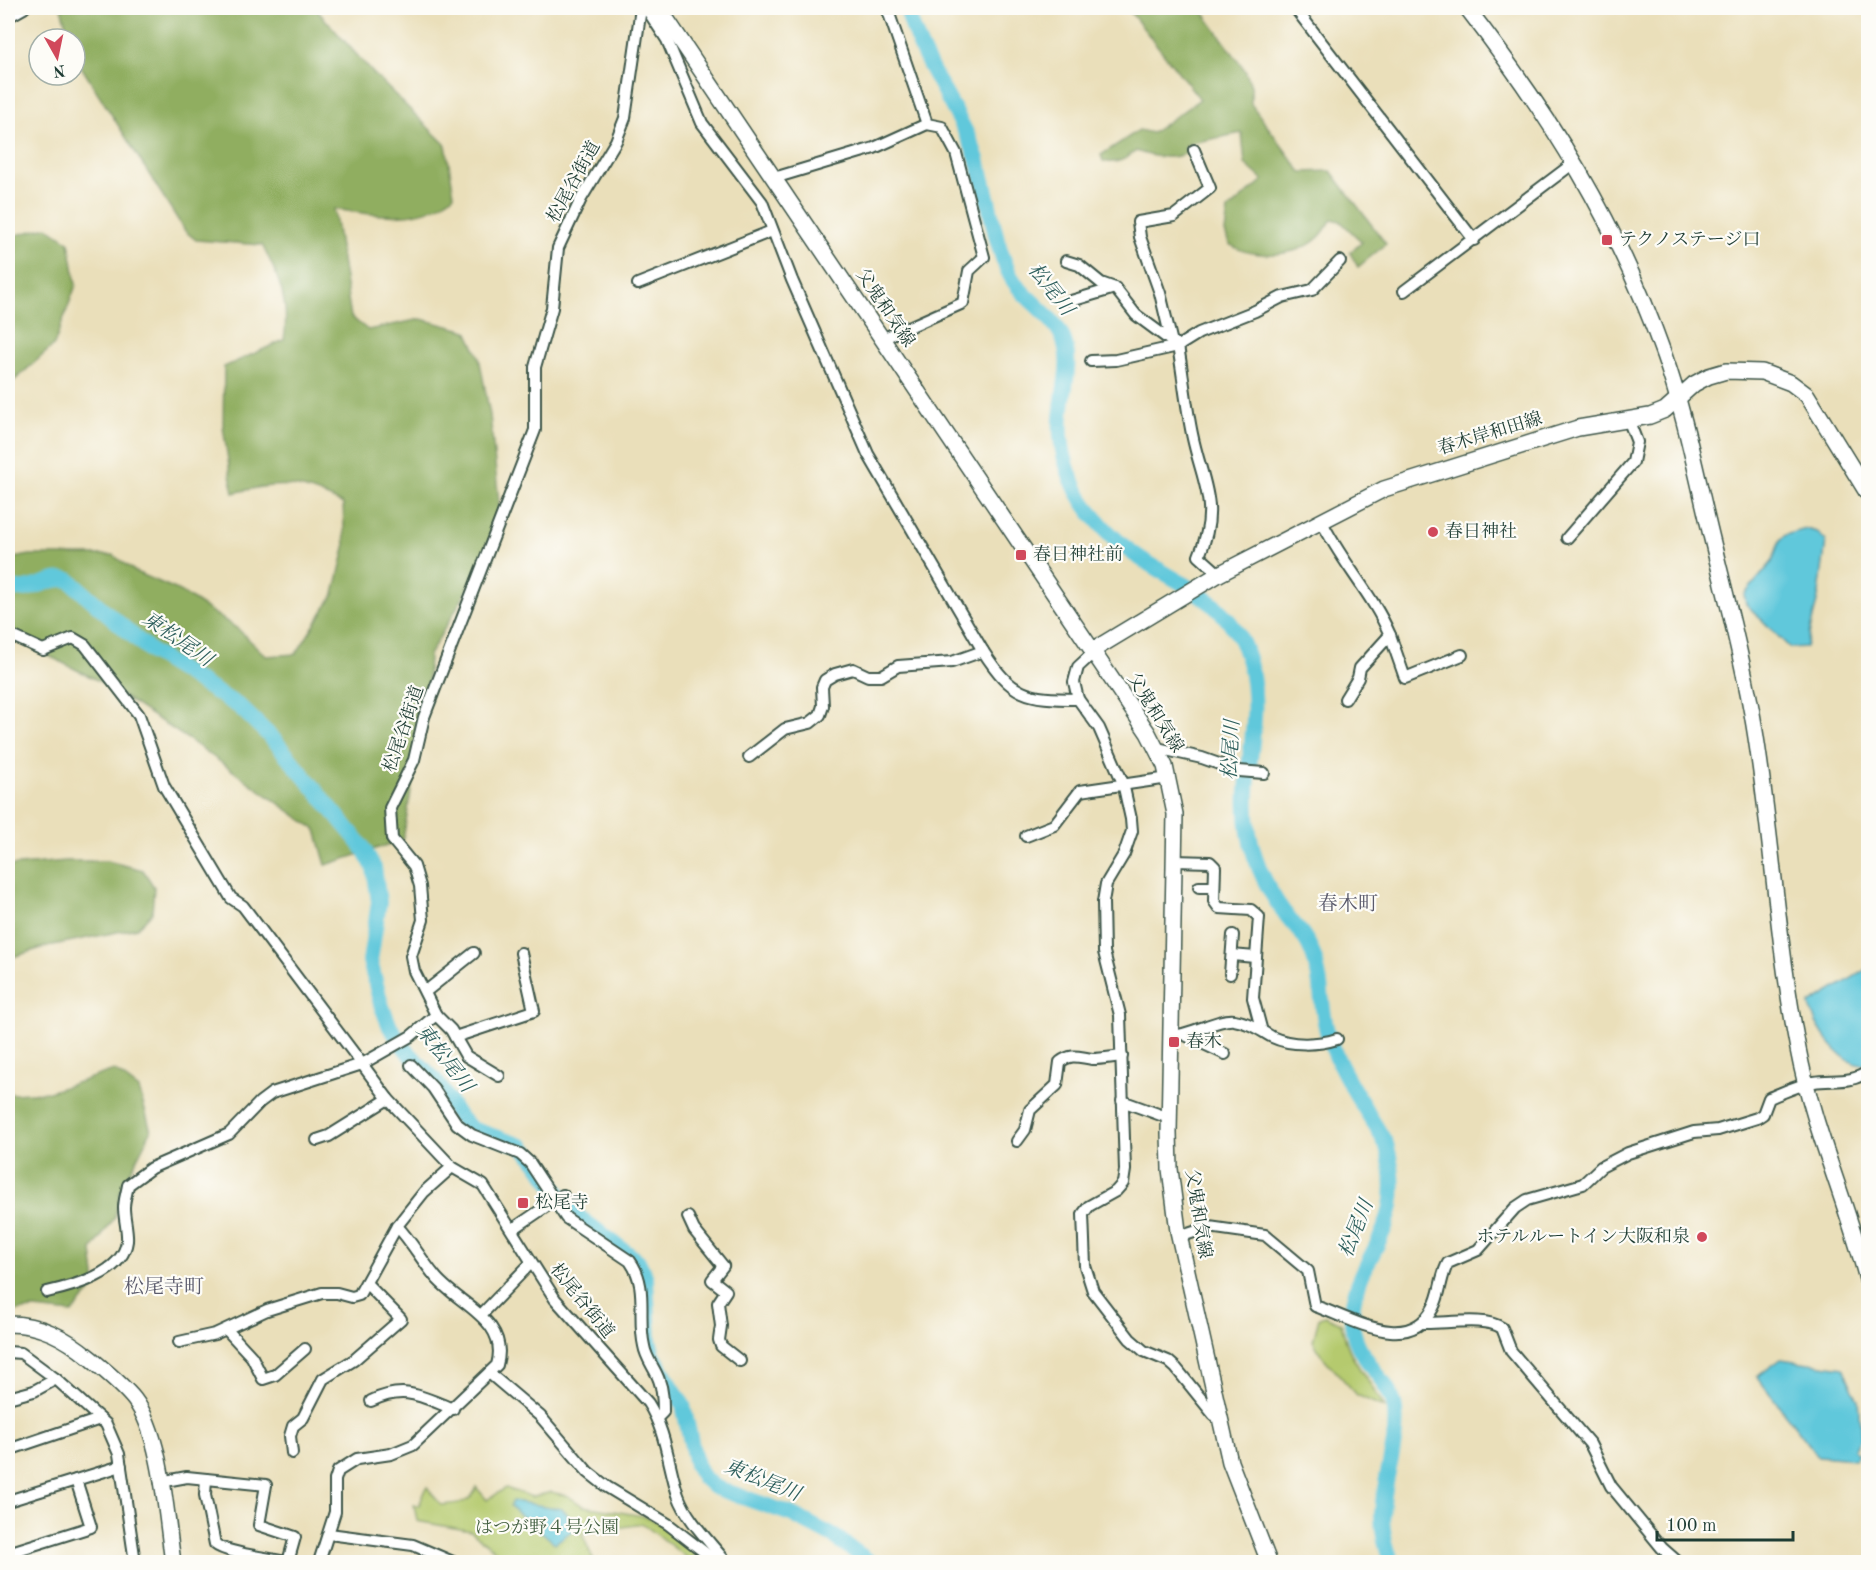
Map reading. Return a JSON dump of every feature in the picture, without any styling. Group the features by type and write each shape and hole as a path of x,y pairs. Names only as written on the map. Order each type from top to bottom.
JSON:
{"main road":[{"name":"父鬼和気線","path":"653,8 774,178 1157,748 1169,778 1175,814 1170,1169 1179,1237 1238,1488 1269,1563"},
{"path":"1467,8 1525,84 1575,162 1606,219 1642,297 1677,398 1754,723 1782,963 1798,1053 1869,1283"},
{"name":"春木岸和田線","path":"1093,653 1098,647 1175,598 1384,489 1419,476 1578,428 1650,416 1665,410 1677,398 1709,376 1726,371 1762,372 1791,383 1807,395 1869,494"},
{"path":"8,1324 44,1328 76,1346 122,1385 145,1417 152,1435 173,1563"}],"street":[{"path":"8,16 24,8"},
{"path":"653,8 702,123 762,202 772,231 868,454 983,651 1000,678 1010,687 1049,699 1078,699"},
{"name":"松尾谷街道","path":"499,1076 466,1056 455,1037 436,1016 414,971 411,956 423,920 420,886 414,866 392,839 390,808 414,760 424,717 535,430 535,367 552,308 558,248 581,199 611,152 625,118 653,8"},
{"path":"887,8 927,124"},
{"path":"1295,8 1474,240"},
{"path":"774,178 874,148 927,124 942,127 952,146 984,257 969,271 963,303 882,339"},
{"path":"1194,150 1210,188 1174,216 1138,222 1140,237 1175,344 1192,435 1211,506 1204,545 1199,556 1214,577"},
{"path":"1404,291 1575,162"},
{"path":"638,284 772,231"},
{"path":"1066,261 1079,265 1101,283 1115,288 1136,315 1175,344"},
{"path":"1091,361 1116,360 1175,344 1255,311 1282,297 1311,290 1340,261"},
{"path":"1071,301 1115,288"},
{"path":"1567,538 1633,462 1637,442 1628,419"},
{"path":"1321,520 1335,550 1379,610 1405,678 1462,655"},
{"name":"松尾谷街道","path":"8,634 43,650 78,639 92,653 139,715 164,786 231,898 243,906 388,1099 452,1167 483,1185 513,1229 531,1263 555,1299 648,1403 657,1418 686,1512 726,1563"},
{"path":"1345,699 1358,678 1360,668 1390,634"},
{"path":"749,757 785,729 810,723 820,715 823,706 822,687 825,680 834,674 853,669 868,676 881,676 898,666 952,662 983,651"},
{"path":"1093,653 1078,667 1074,682 1078,699 1099,728 1124,783 1132,831 1124,854 1106,884 1103,902 1104,952 1120,1015 1125,1170 1123,1183 1116,1191 1089,1206 1083,1214 1085,1266 1093,1291 1130,1339 1144,1351 1168,1361 1214,1415 1220,1416"},
{"path":"1157,748 1202,758 1239,771 1262,773"},
{"path":"1026,836 1054,825 1080,791 1169,778"},
{"path":"1174,861 1210,862 1215,867 1214,901 1219,908 1251,910 1262,919 1255,957 1253,998 1261,1028"},
{"path":"1199,887 1214,888"},
{"path":"1230,974 1233,935"},
{"path":"425,992 474,953"},
{"path":"455,1037 534,1011 521,953"},
{"path":"1232,955 1255,957"},
{"path":"47,1292 95,1276 111,1266 122,1254 127,1241 124,1205 128,1185 152,1168 229,1134 272,1093 362,1064 411,1036 436,1016"},
{"path":"1171,1036 1187,1036 1224,1021 1235,1020 1261,1028 1273,1037 1317,1045 1337,1040"},
{"path":"1187,1036 1225,1054"},
{"path":"1017,1141 1025,1130 1030,1110 1038,1106 1041,1097 1057,1085 1060,1062 1066,1057 1077,1055 1092,1059 1122,1056"},
{"path":"411,1065 433,1088 457,1124 472,1135 520,1154 530,1163 558,1199 566,1218 630,1261 636,1270 642,1293 643,1345 658,1378 662,1395 663,1412 657,1418"},
{"path":"1179,1237 1209,1227 1265,1235 1308,1272 1315,1306 1370,1328 1404,1332 1422,1323 1433,1309 1448,1263 1478,1250 1515,1208 1527,1200 1583,1184 1601,1167 1628,1153 1694,1132 1719,1130 1731,1124 1757,1118 1763,1114 1769,1098 1807,1084 1860,1078 1869,1071"},
{"path":"317,1140 329,1136 388,1099"},
{"path":"1122,1101 1169,1118"},
{"path":"179,1342 227,1330 267,1310 322,1293 337,1293 352,1297 359,1295 398,1226 424,1192 452,1167"},
{"path":"513,1229 558,1199"},
{"path":"688,1217 694,1230 723,1266 712,1280 726,1291 718,1303 719,1340 721,1346 740,1361"},
{"path":"320,1563 334,1512 335,1480 338,1471 357,1459 391,1454 413,1445 497,1365 499,1344 481,1315 434,1276 416,1247 398,1226"},
{"path":"481,1315 531,1263"},
{"path":"292,1453 290,1436 293,1426 303,1418 324,1379 354,1360 401,1319 366,1283"},
{"path":"1422,1323 1446,1324 1484,1320 1502,1328 1511,1352 1590,1444 1611,1486 1662,1548 1678,1563"},
{"path":"227,1330 252,1358 263,1379 274,1375 305,1349"},
{"path":"8,1352 21,1353 56,1379 100,1419 112,1436 121,1466 135,1563"},
{"path":"489,1373 540,1416 588,1472 607,1487 668,1524 717,1563"},
{"path":"8,1398 34,1391 56,1379"},
{"path":"371,1401 391,1391 415,1394 453,1409"},
{"path":"8,1450 100,1419"},
{"path":"8,1501 121,1466"},
{"path":"160,1482 187,1477 207,1479 266,1485 259,1525 295,1537 287,1563 265,1556 229,1551 215,1544 205,1495 207,1479"},
{"path":"8,1553 91,1527 76,1480"},
{"path":"329,1534 413,1545 453,1563"}],"green space":[{"path":"61,8 315,8 373,73 446,145 454,195 441,204 427,211 397,216 334,209 351,317 368,330 421,319 467,331 479,357 490,415 500,512 476,575 429,655 427,694 403,840 326,865 316,830 188,739 101,682 25,644 8,631 8,559 30,555 113,555 136,572 180,591 238,629 266,656 296,654 334,594 345,548 343,504 327,496 289,486 264,487 233,493 223,427 224,367 284,340 284,302 278,279 262,245 196,240 185,231 87,76 87,27 67,27"},
{"path":"1127,8 1200,8 1245,70 1251,86 1251,104 1301,172 1331,171 1386,244 1358,267 1350,253 1362,242 1340,221 1332,219 1318,238 1287,252 1262,254 1239,249 1229,244 1225,232 1228,210 1263,180 1245,164 1242,133 1191,143 1184,148 1187,153 1181,155 1155,156 1136,151 1117,162 1103,161 1101,155 1139,130 1152,133 1200,99"},
{"path":"47,227 69,242 76,285 54,345 8,386 8,237"},
{"path":"66,861 107,861 143,870 154,887 152,913 137,928 48,946 13,957 8,964 8,866"},
{"path":"114,1070 139,1089 151,1131 120,1192 115,1217 92,1250 96,1285 72,1313 34,1309 8,1312 8,1092 12,1094 49,1092"},
{"path":"1325,1316 1341,1323 1354,1359 1385,1408 1357,1395 1322,1356 1313,1341 1319,1318"},
{"name":"はつが野４号公園","path":"427,1487 441,1505 467,1500 476,1487 487,1500 506,1488 532,1497 551,1492 568,1496 583,1506 643,1516 658,1522 697,1551 691,1561 643,1524 582,1533 594,1562 509,1562 471,1531 417,1521 414,1505 419,1505"}],"water":[{"path":"1806,529 1817,532 1826,541 1819,593 1806,647 1790,648 1746,604 1744,595 1772,562 1780,540 1785,535"},
{"path":"1868,968 1868,1064 1859,1065 1840,1054 1831,1045 1817,1023 1810,1004"},
{"path":"1781,1359 1843,1368 1858,1400 1861,1439 1853,1450 1858,1454 1855,1459 1818,1456 1757,1377"},
{"path":"512,1501 562,1509 571,1520 573,1530 555,1543 510,1506"}],"waterway":[{"name":"松尾川","path":"907,8 912,27 928,62 973,148 998,243 1009,273 1022,291 1055,324 1065,344 1067,368 1061,432 1064,456 1077,491 1096,518 1118,541 1214,606 1236,631 1244,647 1251,671 1254,695 1247,787 1251,844 1270,891 1310,947 1316,962 1325,1025 1333,1049 1386,1144 1391,1164 1393,1194 1389,1214 1361,1278 1352,1313 1357,1342 1363,1355 1386,1387 1395,1410 1393,1448 1383,1503 1382,1522 1392,1562"},
{"name":"東松尾川","path":"8,587 25,589 54,580 69,580 153,653 240,707 275,741 362,846 374,868 379,902 370,961 381,1004 390,1027 407,1051 437,1082 458,1116 472,1129 522,1146 533,1157 572,1212 638,1261 646,1278 649,1341 653,1355 683,1405 696,1465 703,1477 714,1487 791,1514 835,1537 870,1562"}],"place":[{"name":"テクノステージ口","path":"1607,240"},
{"name":"春日神社","path":"1433,532"},
{"name":"春日神社前","path":"1021,555"},
{"name":"春木","path":"1174,1042"},
{"name":"松尾寺","path":"523,1203"},
{"name":"ホテルルートイン大阪和泉","path":"1702,1237"}],"district":[{"name":"春木町","path":"1348,905"},
{"name":"松尾寺町","path":"164,1288"}]}
